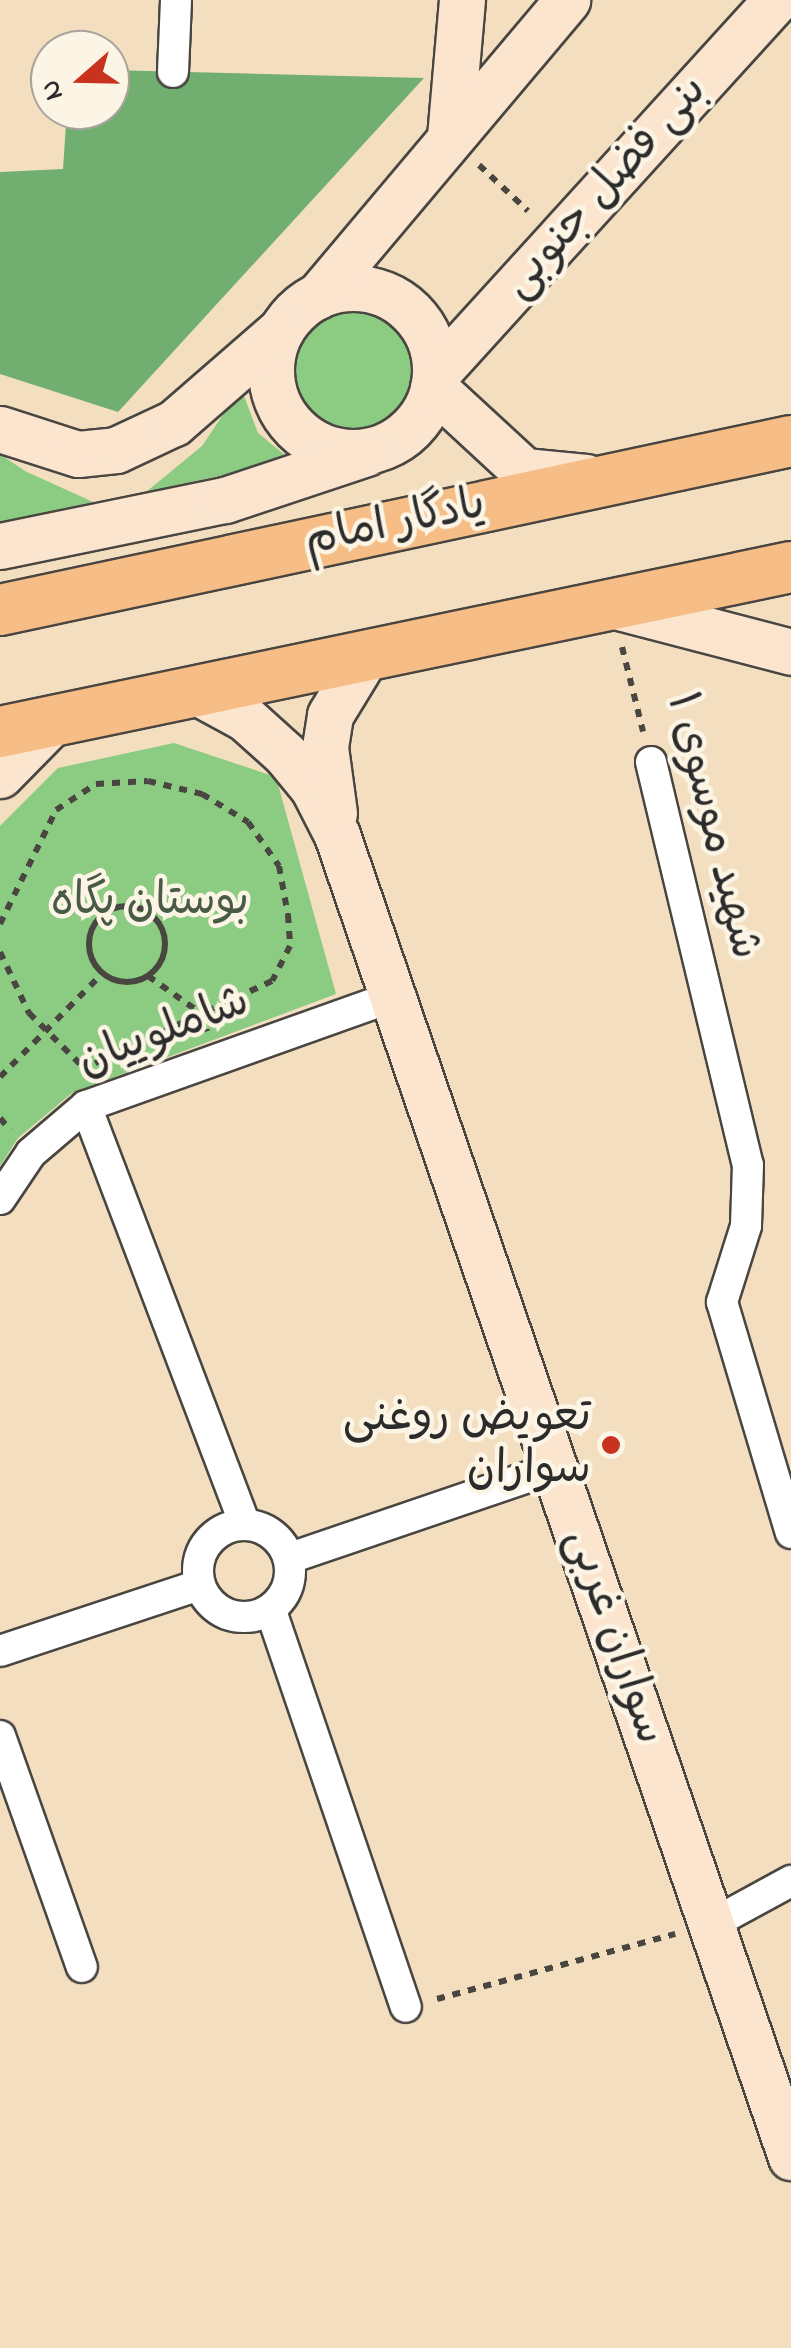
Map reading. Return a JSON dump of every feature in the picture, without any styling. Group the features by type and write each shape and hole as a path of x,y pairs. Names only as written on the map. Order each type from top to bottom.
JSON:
{"main road":[{"path":"450,137 462,0"},
{"path":"0,430 78,454 116,450 174,422 318,296 568,0"},
{"name":"بنی فضل جنوبی","path":"434,381 776,0"},
{"path":"318,296 345,288 399,302 420,322 434,381 524,472 608,478"},
{"path":"281,330 272,384 282,410 323,446 378,449"},
{"path":"0,546 225,500 378,449 418,421 434,381"},
{"name":"یادگار امام","path":"0,610 791,442"},
{"path":"0,732 791,567"},
{"path":"611,605 791,652"},
{"path":"337,835 325,747 330,715 366,656"},
{"path":"195,690 245,718 285,754 313,788 337,835"},
{"path":"0,775 55,719"},
{"name":"سواران غربی","path":"337,835 791,2157"}],"street":[{"path":"173,72 176,0"},
{"name":"شهید موسوی ۱","path":"651,762 748,1165 746,1226 722,1302 791,1533"},
{"name":"شاملوییان","path":"0,1199 31,1153 86,1106 392,997"},
{"path":"86,1106 245,1524"},
{"path":"290,1558 557,1467"},
{"path":"245,1524 273,1534 290,1558 289,1587 271,1611 243,1620 215,1609 198,1585 199,1555 218,1532 245,1524"},
{"path":"0,1651 198,1585"},
{"path":"271,1611 406,2008"},
{"path":"0,1736 82,1967"},
{"path":"712,1924 791,1881"}],"path":[{"path":"450,137 558,240"},
{"name":"شهید موسوی ۱","path":"611,605 651,762"},
{"path":"0,924 56,810 96,784 148,781 202,794 248,822 278,866 290,946 272,981 80,1070 43,1029 0,952"},
{"path":"129,905 151,913 164,934 163,957 148,976 125,983 102,974 90,954 90,930 106,911 129,905"},
{"path":"0,1078 43,1029 102,974"},
{"path":"148,976 202,1014 216,1060"},
{"path":"406,2008 712,1924"}],"green space":[{"path":"130,71 424,78 118,412 0,374 0,172 63,169 66,130 130,130"},
{"path":"352,301 378,307 400,321 414,343 420,369 414,395 400,417 378,431 352,437 326,431 304,417 290,395 284,369 290,343 304,321 326,307"},
{"path":"241,388 258,433 291,460 146,492 202,446"},
{"path":"0,454 25,471 93,502 0,524"},
{"name":"بوستان پگاه","path":"174,743 276,777 336,994 72,1093 18,1138 0,1166 0,826 58,768"}],"place":[{"name":"تعویض روغنی سواران","path":"611,1445"}]}
